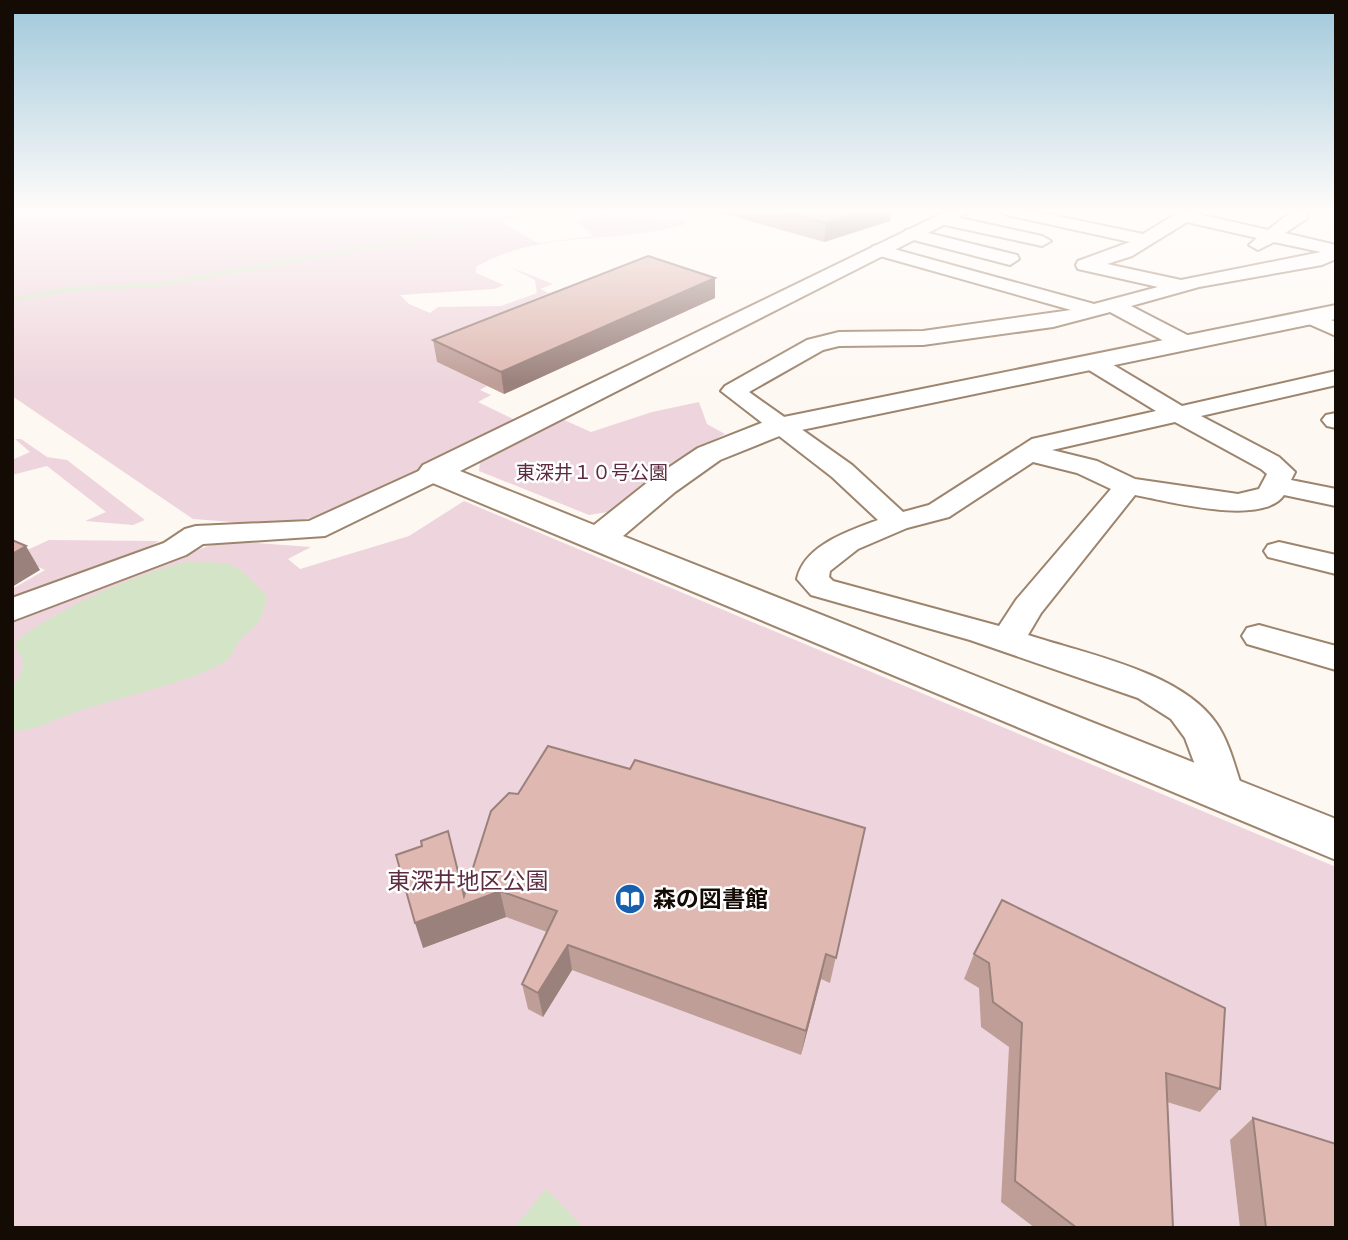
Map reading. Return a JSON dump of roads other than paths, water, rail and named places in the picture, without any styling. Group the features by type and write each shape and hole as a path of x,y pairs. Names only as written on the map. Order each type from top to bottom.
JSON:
{"street":[{"path":"12,610 175,549 196,535 315,530 843,268"},
{"path":"949,268 1105,308 1185,343"},
{"path":"1099,268 1183,286"},
{"path":"1245,268 1253,272"},
{"path":"897,522 842,471 733,391 815,345 839,339 923,338 1053,321 1183,286 1276,268"},
{"path":"599,538 664,485 709,454 779,426 1322,315 1336,330"},
{"path":"1027,452 1087,467 1128,486 1238,503 1259,502 1271,494 1281,472 1270,463 1178,414 1092,362"},
{"path":"1224,794 1203,734 1184,709 1151,690 1007,641 822,588 813,579 815,567 847,543 897,522 939,511 1041,445 1336,378"},
{"path":"433,472 1336,839"},
{"path":"1276,485 1336,498"},
{"path":"1007,641 1028,607 1128,486"},
{"path":"1279,551 1336,565"},
{"path":"1259,636 1336,658"}],"waterway":[{"path":"12,300 69,289 155,285 253,268"}],"place":[{"name":"森の図書館","path":"630,899"}],"park label":[{"name":"東深井１０号公園","path":"592,472"},
{"name":"東深井地区公園","path":"468,881"}]}
